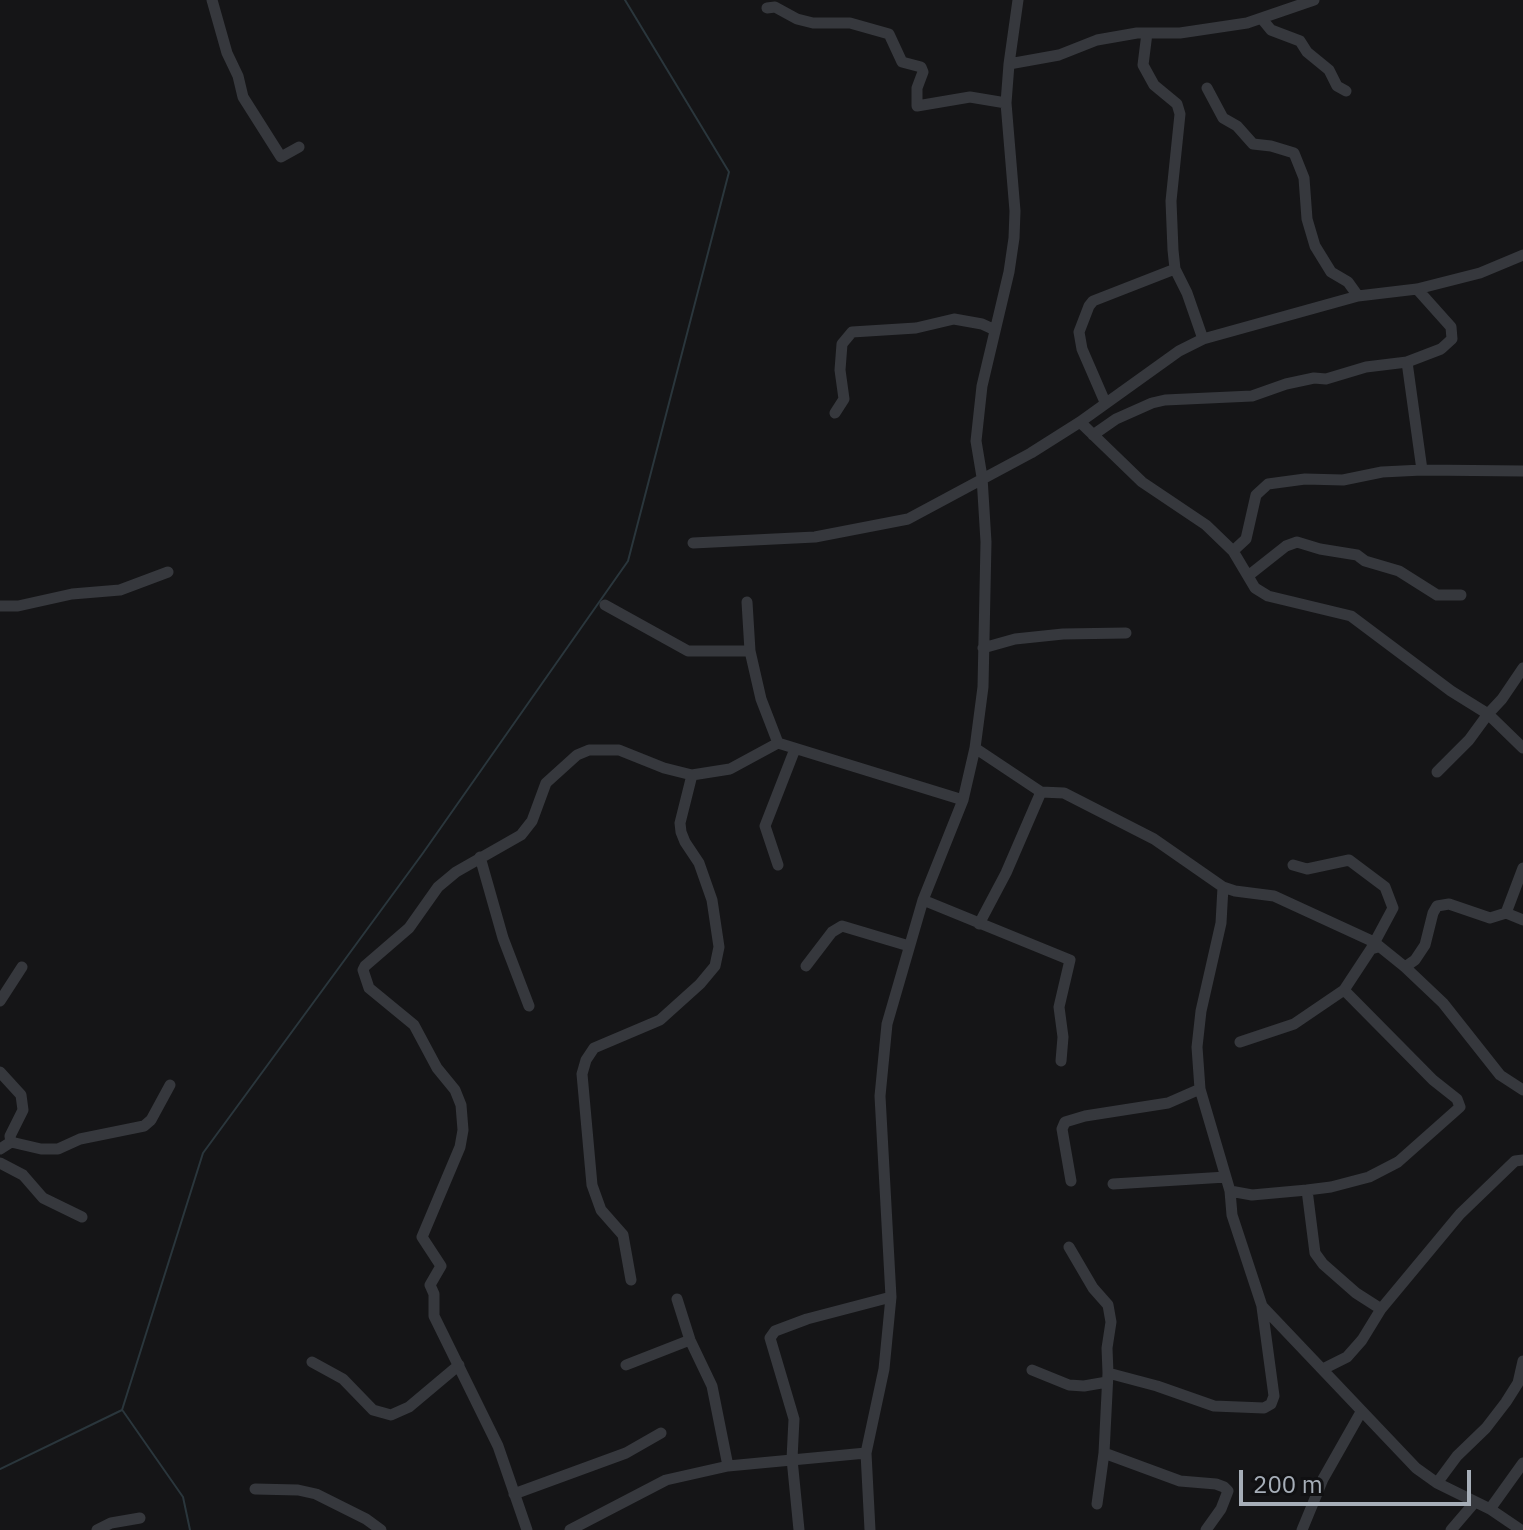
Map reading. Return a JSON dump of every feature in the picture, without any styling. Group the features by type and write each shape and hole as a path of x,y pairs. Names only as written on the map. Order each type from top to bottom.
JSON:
{"street":[{"path":"212,0 243,97 281,157 299,147"},
{"path":"870,1530 866,1453 884,1369 891,1297 880,1096 887,1024 923,900 963,800 975,748 983,687 986,542 982,477 976,441 977,411 1009,272 1015,211 1006,103 1018,0"},
{"path":"1009,64 1059,55 1097,40 1147,33 1180,33 1262,19 1314,0"},
{"path":"767,8 775,7 797,19 813,23 850,23 889,34 902,62 921,67 923,72 917,88 917,106 970,97 1006,103"},
{"path":"1262,19 1271,30 1300,41 1307,52 1329,70 1337,86 1346,91"},
{"path":"1147,33 1143,65 1154,85 1177,104 1180,114 1171,201 1175,269 1203,339"},
{"path":"1207,88 1223,118 1237,126 1253,144 1294,153 1304,178 1307,219 1315,246 1335,276 1341,301"},
{"path":"693,543 815,537 908,519 1031,453 1179,351 1203,339 1358,296 1417,289 1480,273 1523,255"},
{"path":"1105,402 1082,349 1079,332 1089,306 1093,301 1175,269"},
{"path":"1335,276 1348,282 1358,296"},
{"path":"1093,435 1116,419 1165,400 1252,396 1286,384 1314,378 1326,379 1366,367 1407,362 1441,349 1452,339 1451,327 1417,289"},
{"path":"835,413 844,399 840,370 842,344 852,332 916,328 954,319 982,324 995,330"},
{"path":"1407,362 1422,470"},
{"path":"1080,422 1142,482 1206,525 1233,551 1255,588 1268,596 1351,616 1451,691 1488,714 1523,748"},
{"path":"1233,551 1246,539 1256,495 1268,484 1305,479 1343,480 1382,472 1523,471"},
{"path":"1248,576 1286,546 1297,542 1357,555 1365,561 1399,571 1437,595 1461,595"},
{"path":"0,606 120,590 168,572"},
{"path":"747,602 750,651 761,699 778,743"},
{"path":"605,605 688,651 750,651"},
{"path":"983,648 1015,639 1051,635 1126,633"},
{"path":"1437,772 1469,740 1523,668"},
{"path":"527,1530 498,1446 434,1316 434,1294 430,1285 441,1266 422,1237 460,1147 463,1130 461,1105 455,1090 437,1068 414,1025 369,988 363,970 365,966 409,928 438,887 456,872 521,835 532,821 546,783 577,755 589,750 619,750 664,768 692,775 730,769 778,743 963,800"},
{"path":"975,748 1041,792 1064,793 1154,839 1223,887 1274,896 1374,946 1405,967 1443,1003 1500,1075 1523,1089"},
{"path":"778,865 765,826 795,749"},
{"path":"631,1280 623,1235 601,1210 592,1185 582,1074 594,1048 660,1020 692,992 715,966 719,947 712,900 699,863 681,832 680,823 692,775"},
{"path":"979,924 1006,873 1041,792"},
{"path":"480,857 503,938 529,1006"},
{"path":"1240,1042 1294,1024 1344,990 1374,946 1393,908 1385,887 1349,860 1307,869 1293,865"},
{"path":"1506,913 1523,868"},
{"path":"1032,1370 1069,1385 1084,1386 1108,1377 1157,1386 1214,1406 1264,1408 1271,1404 1274,1396 1262,1306 1232,1215 1230,1191 1200,1089 1201,1011 1221,923 1223,887"},
{"path":"923,900 1070,960 1059,1007 1063,1037 1061,1061"},
{"path":"1405,967 1415,960 1425,945 1437,906 1449,904 1490,918 1514,914 1523,920"},
{"path":"806,966 832,932 842,926 909,946"},
{"path":"0,1001 22,967"},
{"path":"1230,1191 1252,1195 1307,1190 1369,1177 1398,1162 1460,1105 1344,990"},
{"path":"0,1072 21,1095 23,1110 5,1146 41,1149 58,1149 78,1140 144,1126 151,1120 170,1085"},
{"path":"1071,1181 1062,1129 1065,1122 1168,1103 1200,1089"},
{"path":"1323,1369 1347,1357 1362,1340 1381,1309 1460,1214 1515,1161 1523,1160"},
{"path":"0,1163 23,1175 43,1198 82,1217"},
{"path":"1113,1184 1226,1177"},
{"path":"1307,1190 1315,1253 1356,1293 1381,1309"},
{"path":"1069,1247 1093,1288 1108,1305 1111,1322 1107,1348 1104,1453 1097,1504"},
{"path":"799,1530 792,1459 794,1419 771,1347 771,1334 807,1319 891,1297"},
{"path":"677,1299 690,1340 712,1386 728,1466"},
{"path":"1262,1306 1416,1468 1521,1530"},
{"path":"626,1365 690,1340"},
{"path":"1437,1483 1506,1402 1518,1383 1523,1361"},
{"path":"312,1362 343,1379 373,1410 391,1415 409,1407 459,1365"},
{"path":"1302,1530 1323,1479 1361,1412"},
{"path":"514,1494 626,1453 661,1433"},
{"path":"570,1530 666,1480 728,1466 866,1453"},
{"path":"1104,1453 1180,1481 1224,1487 1228,1491 1221,1509 1206,1530"},
{"path":"1490,1509 1523,1463"},
{"path":"255,1489 298,1490 316,1494 381,1530"},
{"path":"1451,1530 1475,1502"},
{"path":"97,1530 111,1523 140,1518"}],"waterway":[{"path":"0,1469 122,1410 203,1153 423,853 628,561 729,172 625,0"},
{"path":"123,1411 183,1497 190,1530"}]}
